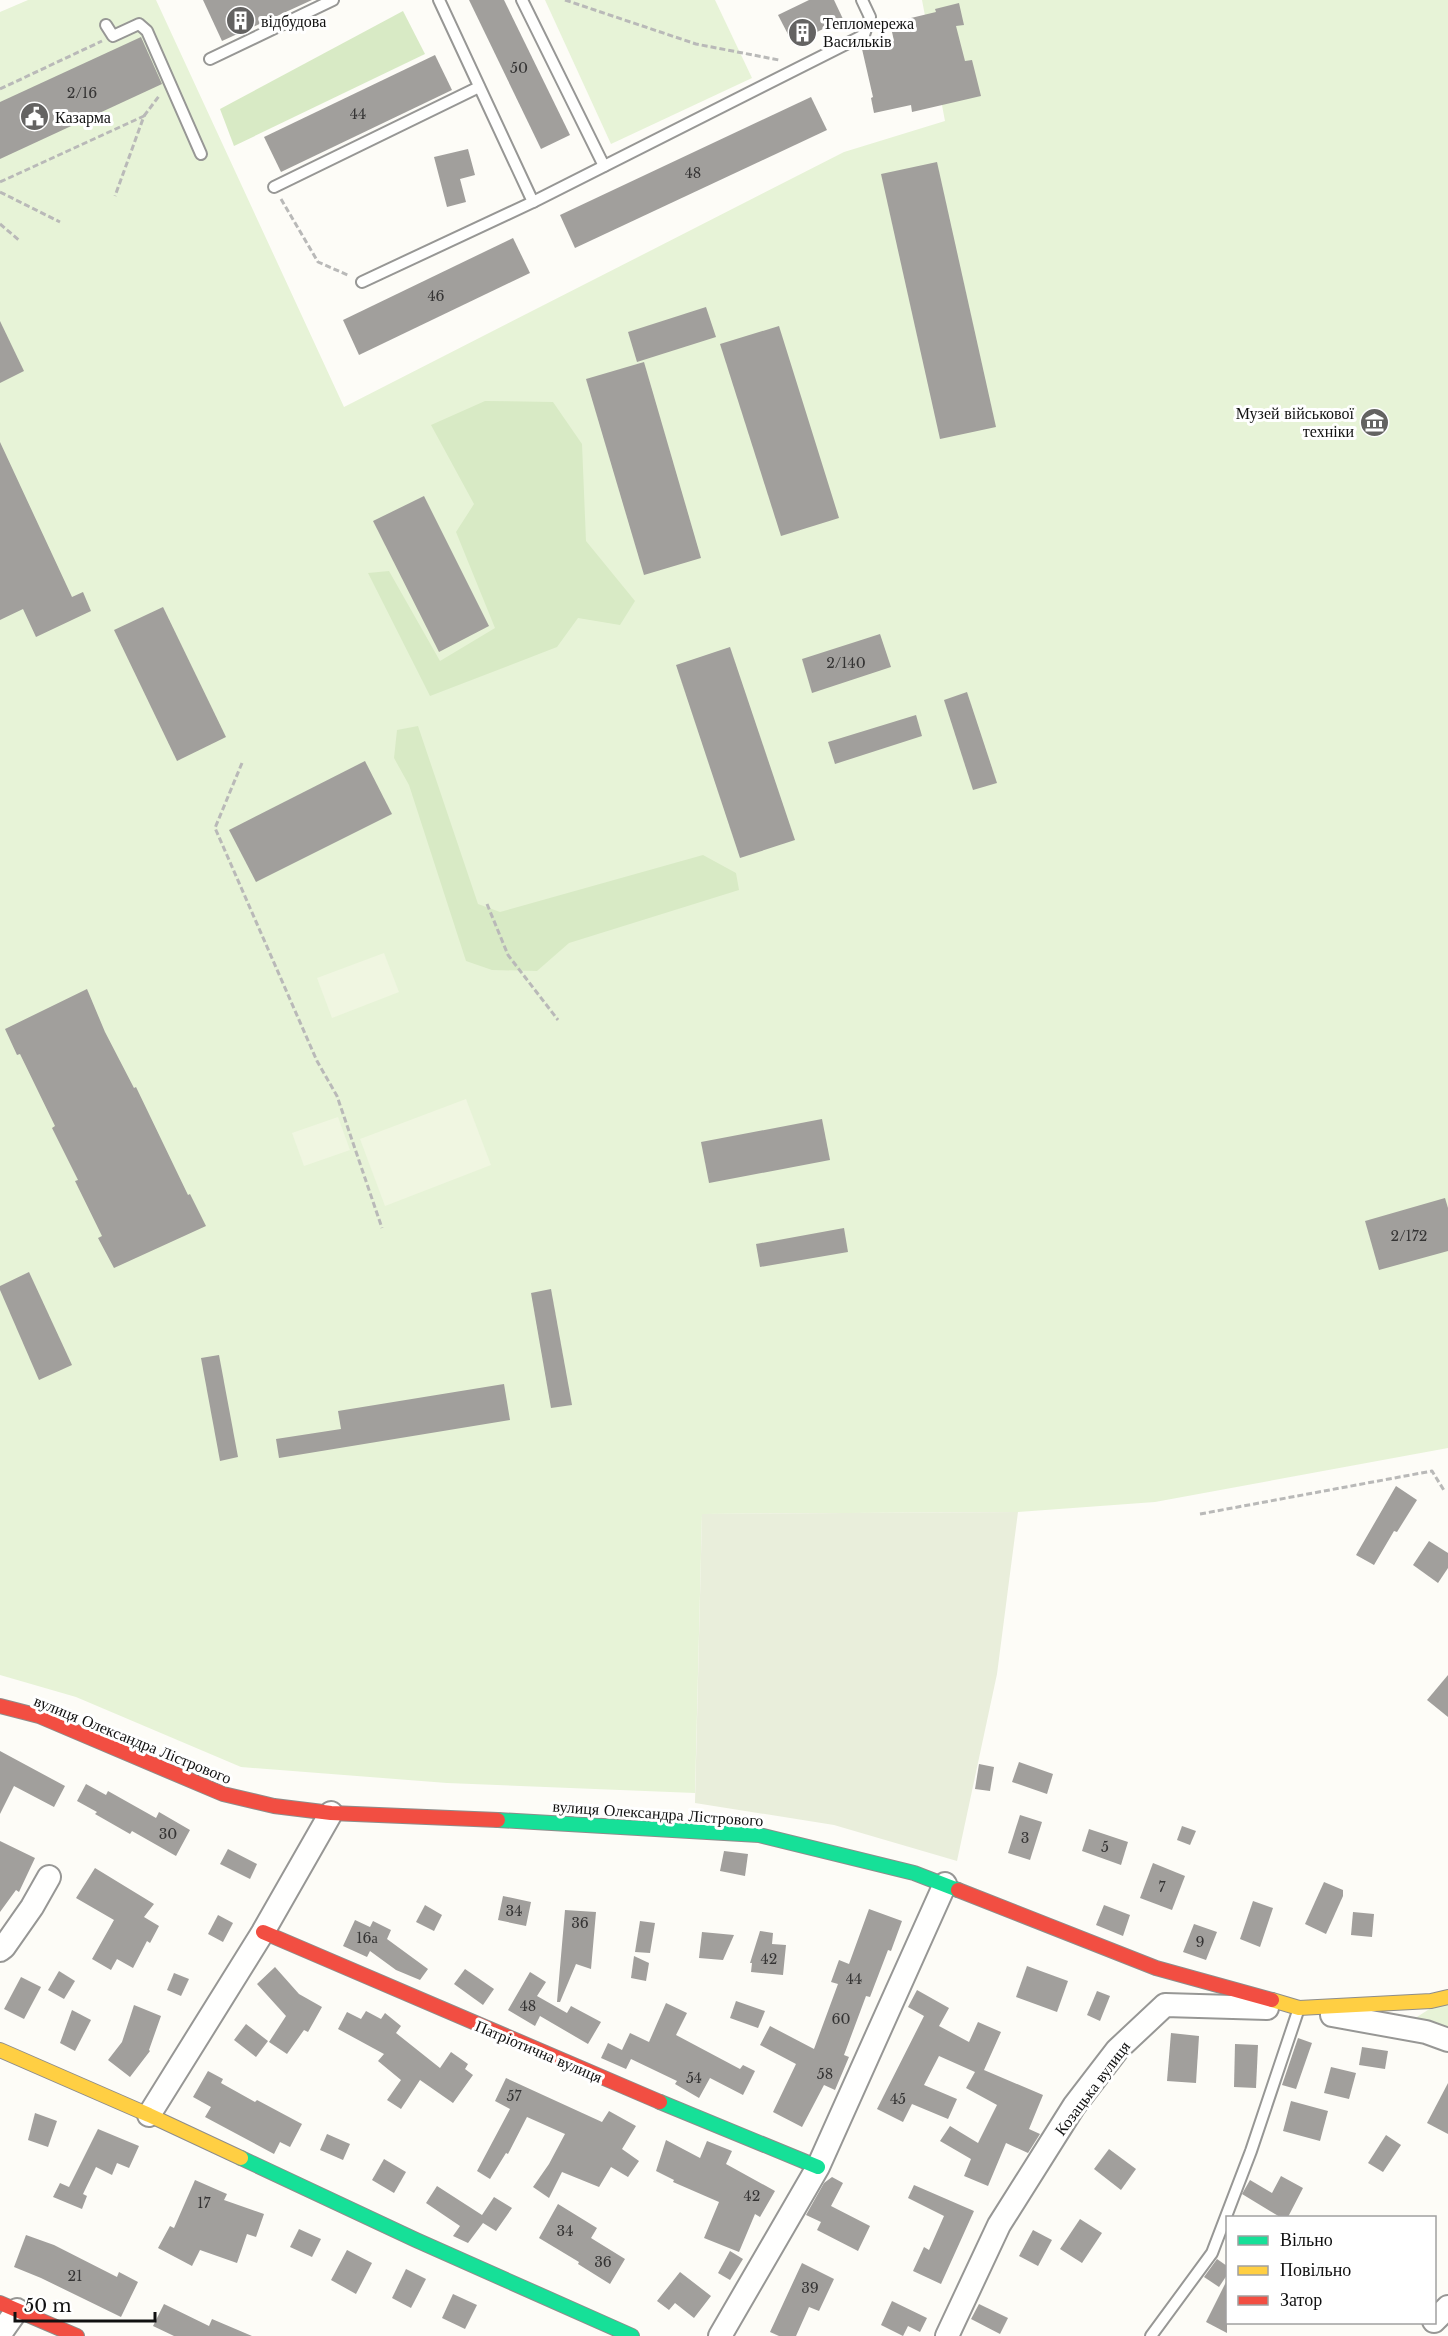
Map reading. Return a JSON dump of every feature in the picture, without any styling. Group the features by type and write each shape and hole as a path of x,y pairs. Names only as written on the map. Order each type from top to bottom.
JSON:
{"street":[{"name":"вулиця Олександра Лістрового","path":"0,1706 39,1716 223,1794 274,1806 331,1813 509,1820 759,1835 914,1873 1155,1968 1299,2008 1440,1999"},
{"path":"149,2115 263,1932 331,1813"},
{"path":"0,1950 32,1907 49,1878"},
{"path":"720,2336 818,2167 945,1884"},
{"name":"Патріотична вулиця","path":"263,1932 620,2086 818,2167"},
{"path":"1155,1968 1175,1983 1178,1996 1165,2006"},
{"path":"1426,2032 1418,2023 1418,2010 1440,1999"},
{"path":"1165,2006 1299,2008 1426,2032 1448,2040"},
{"name":"Козацька вулиця","path":"947,2336 999,2225 1074,2106 1117,2050 1165,2006"},
{"path":"0,2050 149,2115 416,2240 632,2336"},
{"path":"0,2334 8,2306 77,2336"},
{"path":"1436,2320 1448,2307"},
{"path":"1421,2336 1432,2324"}],"lane":[{"path":"210,59 333,0"},
{"path":"439,0 533,202"},
{"path":"522,0 604,166"},
{"path":"362,282 533,202 864,35 870,17 862,0"},
{"path":"106,25 113,36 139,24 147,31 201,154"},
{"path":"274,187 479,87"},
{"path":"1226,2216 1251,2151 1299,2008"},
{"path":"1151,2336 1212,2253 1226,2216"}],"path":[{"path":"565,0 696,44 804,65"},
{"path":"0,89 113,36"},
{"path":"115,196 144,116 170,83"},
{"path":"0,182 144,116"},
{"path":"274,187 318,262 362,282"},
{"path":"0,192 60,222"},
{"path":"0,224 20,241"},
{"path":"242,764 215,828 317,1061 337,1096 382,1228"},
{"path":"487,904 508,955 558,1020"},
{"path":"1200,1514 1432,1471 1445,1492"}],"green space":[{"path":"28,0 156,0 344,407 844,152 945,121 922,0 1448,0 1448,1448 1155,1502 1018,1512 702,1514 695,1793 447,1783 241,1767 76,1697 0,1675 0,12"},
{"path":"545,0 715,0 752,78 611,144"},
{"path":"403,11 425,54 234,146 220,109"},
{"path":"485,401 553,402 582,444 586,541 635,601 620,625 578,618 557,647 430,696 368,573 389,571 440,661 495,628 456,532 474,504 431,425"},
{"path":"418,726 478,904 500,912 703,855 736,873 739,890 569,943 537,971 492,970 466,961 409,785 394,758 397,730"},
{"path":"384,953 399,992 332,1018 317,978"},
{"path":"466,1099 491,1165 385,1206 360,1139"},
{"path":"338,1117 350,1150 304,1166 292,1133"},
{"path":"1018,1512 997,1674 957,1861 834,1825 695,1803 702,1514"},
{"path":"1448,1997 1448,2040 1418,2023 1417,2017"}],"building":[{"name":"відбудова","path":"203,0 312,0 222,41"},
{"path":"469,0 504,0 570,135 541,149"},
{"name":"Тепломережа Васильків","path":"809,0 834,0 843,19 793,44 778,15"},
{"path":"959,3 964,25 956,26 965,61 972,60 981,96 912,112 911,105 874,113 871,98 873,97 862,49 894,41 890,23 936,12 935,9"},
{"path":"141,37 162,84 0,159 0,102"},
{"path":"435,55 452,90 281,172 264,137"},
{"path":"811,97 827,130 575,248 560,215"},
{"path":"468,149 475,175 460,179 466,202 447,207 434,157"},
{"path":"937,162 996,427 940,439 881,174"},
{"path":"513,238 530,273 359,355 343,320"},
{"path":"706,307 716,337 637,362 628,332"},
{"path":"0,321 24,371 0,383"},
{"path":"779,326 839,518 781,536 720,344"},
{"path":"644,362 701,558 644,575 586,379"},
{"path":"0,442 72,597 83,592 91,611 36,637 23,609 0,620"},
{"path":"424,496 489,626 439,652 373,521"},
{"path":"163,607 226,737 177,761 114,630"},
{"path":"880,634 891,667 812,693 802,659"},
{"path":"730,647 795,840 740,858 676,665"},
{"path":"967,692 997,783 973,790 944,700"},
{"path":"916,715 922,736 835,764 828,742"},
{"path":"365,761 392,814 256,882 229,830"},
{"path":"87,989 105,1032 134,1088 136,1087 188,1195 190,1194 206,1226 114,1268 98,1238 102,1236 75,1181 78,1180 52,1128 55,1126 20,1054 17,1055 5,1029"},
{"path":"822,1119 830,1160 709,1183 701,1142"},
{"path":"1445,1198 1448,1208 1448,1251 1379,1270 1365,1221"},
{"path":"844,1228 848,1252 760,1267 756,1244"},
{"path":"29,1272 72,1365 39,1380 0,1290 0,1286"},
{"path":"551,1289 572,1405 551,1408 531,1293"},
{"path":"219,1355 238,1457 220,1461 201,1358"},
{"path":"504,1384 510,1420 279,1458 276,1439 341,1429 338,1411"},
{"path":"1396,1486 1417,1500 1397,1532 1394,1531 1374,1565 1356,1555"},
{"path":"1429,1541 1448,1553 1448,1568 1438,1583 1413,1565"},
{"path":"1448,1675 1448,1717 1427,1700"},
{"path":"0,1751 65,1786 54,1807 14,1786 0,1814"},
{"path":"1019,1762 1053,1774 1047,1794 1012,1782"},
{"path":"979,1764 994,1767 990,1791 975,1789"},
{"path":"86,1784 106,1795 108,1791 156,1818 159,1812 190,1830 176,1856 132,1831 130,1834 77,1801"},
{"path":"1020,1815 1042,1822 1030,1860 1008,1853"},
{"path":"1182,1826 1196,1831 1190,1845 1177,1840"},
{"path":"1089,1829 1128,1842 1121,1865 1082,1851"},
{"path":"0,1841 35,1858 19,1892 16,1890 0,1912"},
{"path":"228,1849 257,1864 250,1879 220,1864"},
{"path":"724,1851 748,1854 745,1876 720,1871"},
{"path":"1153,1863 1185,1876 1172,1910 1140,1898"},
{"path":"95,1868 154,1904 144,1917 159,1926 150,1943 147,1941 133,1968 117,1959 111,1970 92,1959 114,1920 76,1898"},
{"path":"1324,1882 1343,1890 1343,1896 1326,1934 1305,1924"},
{"path":"503,1896 531,1902 526,1926 498,1920"},
{"path":"1253,1901 1273,1908 1260,1947 1240,1939"},
{"path":"425,1905 442,1915 434,1931 416,1922"},
{"path":"1104,1905 1130,1915 1123,1936 1096,1925"},
{"path":"869,1909 902,1921 870,1997 866,1996 844,2055 849,2057 835,2090 824,2085 802,2127 773,2112 796,2064 760,2045 770,2026 814,2049 838,1984 831,1982 839,1960 849,1964"},
{"path":"565,1910 596,1912 591,1969 576,1964 560,2002 557,2002"},
{"path":"1353,1912 1374,1914 1372,1937 1351,1935"},
{"path":"218,1915 233,1923 223,1942 208,1934"},
{"path":"355,1920 370,1927 373,1921 391,1930 387,1939 428,1969 420,1980 396,1970 370,1951 367,1957 343,1946"},
{"path":"640,1921 655,1923 650,1953 635,1952"},
{"path":"1194,1924 1217,1932 1206,1960 1183,1952"},
{"path":"760,1931 773,1933 772,1944 786,1945 783,1975 751,1972 752,1963 750,1963"},
{"path":"702,1932 734,1935 723,1960 699,1958"},
{"path":"634,1956 649,1963 646,1981 631,1978"},
{"path":"1027,1966 1068,1981 1057,2012 1016,1997"},
{"path":"275,1967 299,1994 322,2007 308,2032 304,2030 287,2054 269,2042 286,2016 257,1984"},
{"path":"465,1969 494,1989 483,2005 454,1984"},
{"path":"59,1971 75,1981 64,1999 48,1990"},
{"path":"530,1972 546,1982 537,1996 567,2013 571,2006 601,2022 588,2044 540,2016 535,2026 508,2010"},
{"path":"174,1973 189,1979 181,1996 167,1990"},
{"path":"21,1977 41,1987 24,2019 4,2009"},
{"path":"917,1990 949,2008 939,2026 969,2042 978,2022 1001,2032 984,2070 1043,2095 1029,2129 1040,2134 1028,2153 1006,2143 988,2186 964,2176 971,2159 940,2141 950,2126 978,2143 997,2105 966,2088 975,2072 939,2056 924,2085 957,2099 948,2119 912,2104 903,2122 877,2109 924,2016 908,2007"},
{"path":"1097,1991 1110,1996 1100,2021 1087,2015"},
{"path":"736,2001 765,2011 758,2028 730,2018"},
{"path":"666,2003 687,2013 676,2035 740,2069 743,2065 755,2071 743,2095 710,2078 699,2098 675,2084 677,2081 631,2059 626,2069 601,2058 608,2043 622,2050 630,2033 649,2042"},
{"path":"134,2005 161,2016 150,2051 130,2077 108,2060 122,2042"},
{"path":"72,2010 91,2020 75,2051 60,2043"},
{"path":"366,2011 381,2019 385,2013 401,2026 396,2033 440,2068 451,2052 468,2064 465,2069 473,2075 453,2103 420,2080 401,2109 387,2100 401,2080 378,2061 384,2054 338,2029 347,2012 361,2019"},
{"path":"246,2024 268,2041 256,2057 234,2040"},
{"path":"1171,2033 1199,2036 1196,2083 1167,2081"},
{"path":"1298,2038 1312,2043 1296,2089 1282,2085"},
{"path":"1235,2044 1258,2045 1256,2088 1234,2087"},
{"path":"1362,2047 1388,2051 1385,2069 1359,2065"},
{"path":"1331,2067 1356,2073 1349,2099 1324,2093"},
{"path":"208,2071 223,2079 221,2083 302,2124 290,2147 280,2142 274,2154 205,2117 211,2107 193,2097"},
{"path":"506,2078 602,2122 609,2111 636,2126 622,2149 639,2161 628,2177 611,2167 599,2187 562,2172 549,2198 533,2187 549,2164 565,2134 527,2117 508,2154 506,2153 490,2179 477,2171 510,2109 495,2101"},
{"path":"1448,2083 1448,2134 1427,2123"},
{"path":"1291,2101 1328,2111 1320,2141 1283,2131"},
{"path":"35,2113 57,2121 48,2147 28,2140"},
{"path":"98,2129 139,2146 129,2168 117,2163 112,2175 96,2167 83,2194 87,2196 82,2209 53,2197 60,2183 69,2187"},
{"path":"327,2134 350,2144 343,2160 320,2150"},
{"path":"1386,2135 1401,2145 1383,2172 1368,2163"},
{"path":"666,2140 700,2158 707,2141 732,2151 726,2164 775,2191 760,2217 755,2214 739,2252 704,2238 719,2202 673,2182 674,2180 656,2171"},
{"path":"1109,2149 1136,2169 1121,2190 1094,2169"},
{"path":"384,2159 406,2172 394,2193 372,2180"},
{"path":"1281,2176 1303,2188 1289,2216 1278,2216 1242,2194 1250,2180 1272,2193"},
{"path":"832,2177 843,2183 831,2206 870,2226 858,2251 817,2230 821,2222 806,2215 824,2183"},
{"path":"195,2180 227,2194 224,2200 264,2214 256,2237 247,2234 237,2263 200,2250 192,2266 158,2248 170,2226 174,2228"},
{"path":"914,2185 974,2211 941,2284 913,2271 924,2247 929,2250 944,2216 908,2198"},
{"path":"437,2186 482,2215 494,2197 512,2208 496,2231 483,2223 468,2243 453,2236 460,2226 426,2203"},
{"path":"558,2204 597,2228 591,2238 625,2259 610,2284 539,2238"},
{"path":"1080,2219 1102,2233 1082,2263 1060,2249"},
{"path":"299,2229 321,2239 312,2257 290,2247"},
{"path":"1033,2230 1052,2240 1038,2266 1019,2256"},
{"path":"26,2235 54,2245 117,2277 119,2272 138,2282 121,2317 14,2267"},
{"path":"347,2250 372,2263 356,2294 331,2280"},
{"path":"730,2251 743,2259 730,2280 718,2273"},
{"path":"1217,2259 1226,2265 1226,2276 1219,2287 1204,2277"},
{"path":"802,2263 834,2279 819,2311 809,2307 796,2336 779,2336 770,2332"},
{"path":"406,2269 426,2279 411,2308 392,2298"},
{"path":"680,2272 711,2296 694,2318 675,2303 669,2310 657,2301"},
{"path":"1226,2282 1227,2333 1206,2322"},
{"path":"453,2294 477,2305 465,2329 442,2318"},
{"path":"892,2301 927,2318 920,2332 908,2326 903,2336 881,2325"},
{"path":"164,2304 209,2326 212,2319 252,2336 174,2336 153,2326"},
{"path":"979,2304 1008,2318 1000,2334 971,2319"}],"traffic: fast":[{"path":"498,1820 759,1835 914,1873 958,1890"},
{"path":"660,2102 818,2167"},
{"path":"241,2158 416,2240 632,2336"}],"traffic: slow":[{"path":"1272,2000 1299,2008 1431,2001 1448,1997"},
{"path":"0,2050 241,2158"}],"traffic: jam":[{"path":"0,1706 39,1716 223,1794 274,1806 331,1813 498,1820"},
{"path":"958,1890 1156,1968 1272,2000"},
{"path":"263,1932 660,2102"},
{"path":"0,2303 77,2336"}],"place":[{"name":"відбудова","path":"240,21"},
{"name":"Тепломережа Васильків","path":"802,32"},
{"name":"Казарма","path":"34,117"},
{"name":"Музей військової техніки","path":"1375,422"}]}
